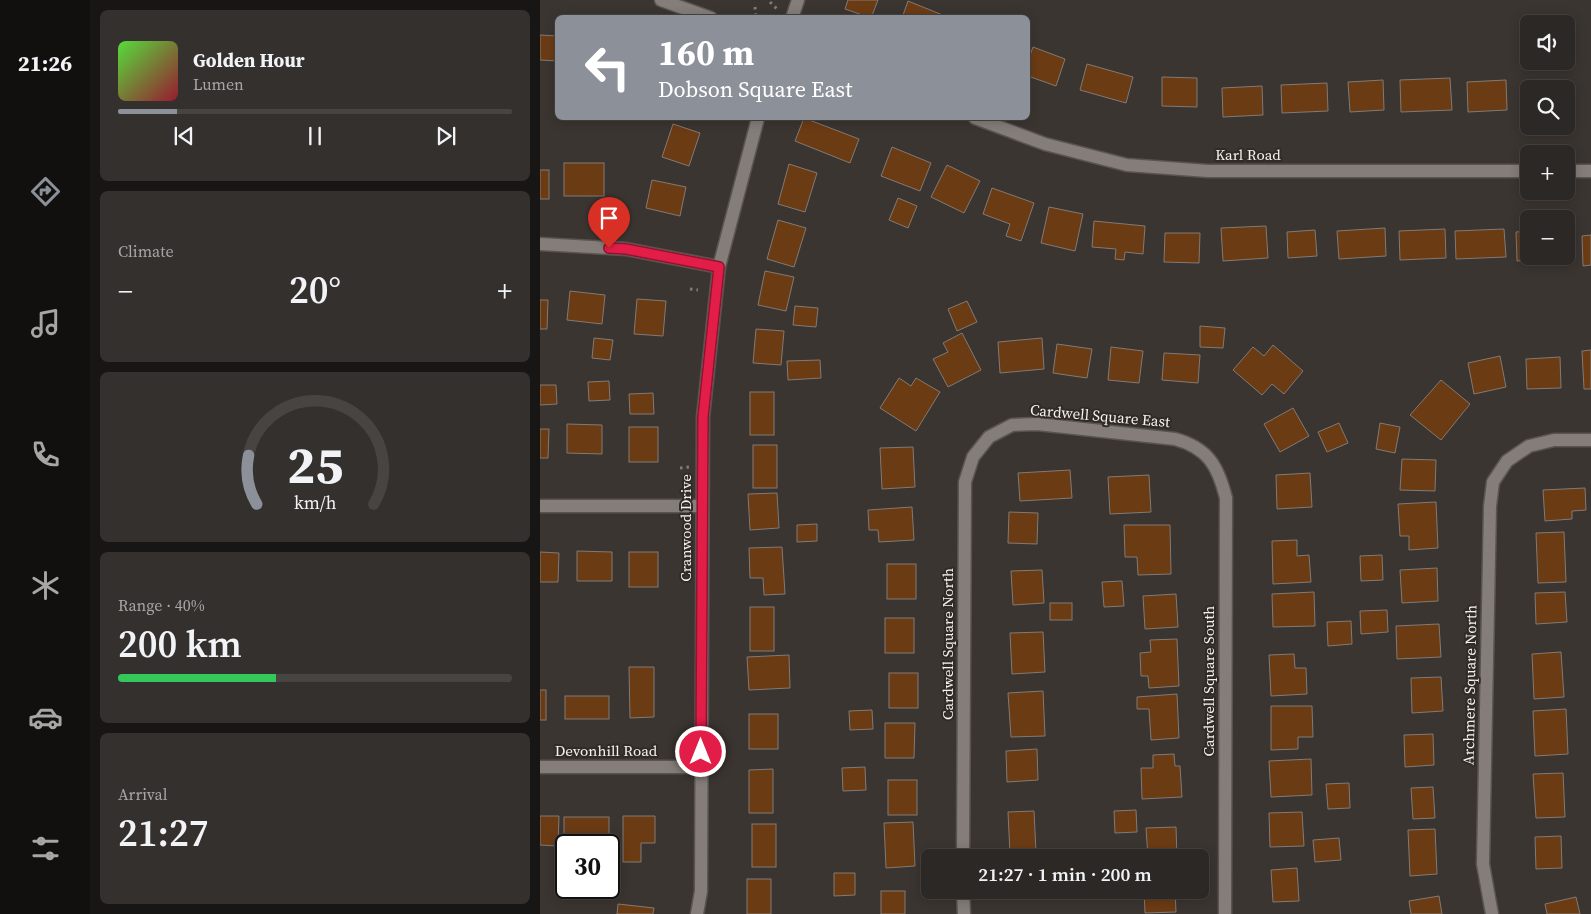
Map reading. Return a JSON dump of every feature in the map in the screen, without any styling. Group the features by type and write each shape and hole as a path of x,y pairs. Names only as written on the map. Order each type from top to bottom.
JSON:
{"street":[{"path":"661,0 703,15"},
{"path":"793,15 798,0"},
{"name":"Cranwood Drive","path":"697,914 701,891 703,417 719,267 757,120"},
{"name":"Karl Road","path":"980,120 1045,144 1127,164 1208,171 1520,171"},
{"path":"1575,171 1591,171"},
{"path":"540,244 626,249 719,267"},
{"name":"Cardwell Square East","path":"989,437 1012,425 1037,424 1175,439 1192,444 1206,454"},
{"name":"Cardwell Square North","path":"963,849 965,482 973,457 989,437"},
{"name":"Archmere Square North","path":"1492,914 1483,864 1490,506 1493,482 1507,461 1529,446 1554,440 1591,440"},
{"name":"Cardwell Square South","path":"1206,454 1220,474 1226,498 1225,914"},
{"path":"540,506 702,506"},
{"name":"Devonhill Road","path":"540,767 701,767"},
{"path":"963,899 964,914"}],"path":[{"path":"770,2 777,9"},
{"path":"756,7 756,15"},
{"path":"690,289 698,290"},
{"path":"680,468 689,467"}],"building":[{"path":"848,0 878,0 872,15 862,15 845,9"},
{"path":"908,1 943,15 903,15"},
{"path":"540,35 555,36 555,61 540,60"},
{"path":"1033,47 1065,59 1056,86 1030,77 1030,55"},
{"path":"1087,64 1133,77 1126,103 1080,90"},
{"path":"1162,77 1197,78 1197,107 1162,106"},
{"path":"1450,78 1452,110 1401,112 1400,80"},
{"path":"1383,80 1384,110 1350,112 1348,82"},
{"path":"1506,80 1507,110 1468,112 1467,82"},
{"path":"1327,83 1328,111 1282,113 1281,85"},
{"path":"1262,86 1263,115 1223,117 1222,88"},
{"path":"803,120 809,120 859,139 850,163 795,141"},
{"path":"673,124 700,133 689,166 662,157"},
{"path":"892,147 931,163 920,191 881,176"},
{"path":"564,163 604,163 604,196 564,196"},
{"path":"789,164 817,173 805,212 778,204"},
{"path":"947,165 980,181 964,213 931,197"},
{"path":"540,170 549,170 549,199 540,199"},
{"path":"652,180 686,187 680,216 646,208"},
{"path":"992,188 1034,203 1021,241 1006,236 1010,224 983,214"},
{"path":"898,198 917,206 908,228 889,220"},
{"path":"1049,207 1083,214 1075,251 1041,243"},
{"path":"778,220 806,228 794,267 767,259"},
{"path":"1094,221 1145,226 1143,254 1125,252 1124,260 1115,259 1116,249 1092,247"},
{"path":"1266,226 1268,258 1223,261 1221,228"},
{"path":"1385,228 1386,256 1339,259 1337,231"},
{"path":"1445,229 1446,258 1400,260 1399,231"},
{"path":"1504,229 1506,257 1456,259 1455,231"},
{"path":"1315,230 1317,256 1288,258 1287,232"},
{"path":"1516,232 1520,232 1520,261 1517,261"},
{"path":"1165,233 1200,233 1199,263 1164,262"},
{"path":"1591,235 1591,265 1583,266 1582,236"},
{"path":"765,271 794,277 786,311 758,305"},
{"path":"570,291 605,295 602,324 567,320"},
{"path":"637,299 666,301 663,336 634,334"},
{"path":"540,300 548,300 547,329 540,329"},
{"path":"967,301 977,322 957,331 948,309"},
{"path":"795,306 818,308 816,327 793,325"},
{"path":"1200,326 1225,328 1223,348 1200,347"},
{"path":"756,329 784,331 781,365 753,363"},
{"path":"962,333 981,370 948,387 933,359 948,352 943,343"},
{"path":"594,338 613,340 610,360 592,358"},
{"path":"1042,338 1044,369 1000,373 998,342"},
{"path":"1057,344 1092,349 1087,378 1053,373"},
{"path":"1273,345 1303,371 1284,394 1272,384 1262,395 1233,370 1253,347 1264,356"},
{"path":"1111,347 1143,351 1139,383 1108,380"},
{"path":"1591,350 1591,389 1584,389 1582,351"},
{"path":"1164,353 1200,355 1198,383 1162,380"},
{"path":"1500,356 1506,387 1474,394 1468,363"},
{"path":"1560,357 1561,388 1527,389 1526,359"},
{"path":"820,360 821,378 788,380 787,361"},
{"path":"899,378 911,386 916,378 940,392 916,431 880,408"},
{"path":"1441,380 1470,404 1441,440 1410,415"},
{"path":"609,381 610,400 589,401 588,382"},
{"path":"540,385 556,385 557,404 540,405"},
{"path":"750,392 774,392 774,435 750,435"},
{"path":"653,393 654,414 630,414 629,394"},
{"path":"1293,408 1309,436 1280,452 1264,424"},
{"path":"1339,423 1348,443 1327,452 1318,432"},
{"path":"1380,423 1400,427 1395,453 1376,449"},
{"path":"567,424 602,425 602,454 567,453"},
{"path":"629,427 658,427 658,462 629,462"},
{"path":"540,429 549,429 548,458 540,458"},
{"path":"753,445 777,445 777,488 753,488"},
{"path":"913,447 915,487 882,489 880,448"},
{"path":"1402,459 1436,460 1435,491 1400,490"},
{"path":"1070,470 1072,498 1020,501 1018,473"},
{"path":"1310,473 1312,507 1277,509 1276,475"},
{"path":"1149,475 1151,512 1110,514 1108,477"},
{"path":"1585,488 1586,510 1572,511 1572,519 1545,521 1543,490"},
{"path":"777,493 779,528 750,530 748,494"},
{"path":"1436,502 1438,548 1409,550 1409,536 1400,536 1398,504"},
{"path":"912,507 914,540 879,542 878,530 869,530 868,510"},
{"path":"1009,512 1038,513 1037,544 1008,543"},
{"path":"817,524 817,541 797,542 797,525"},
{"path":"1124,525 1170,525 1171,574 1138,575 1137,557 1125,557"},
{"path":"1564,532 1566,582 1538,583 1536,533"},
{"path":"1297,540 1297,556 1309,555 1311,582 1273,584 1272,541"},
{"path":"782,547 785,594 764,595 763,578 750,578 749,548"},
{"path":"577,551 612,552 612,581 577,581"},
{"path":"540,552 559,553 558,582 540,582"},
{"path":"629,552 658,552 658,587 629,587"},
{"path":"1382,555 1383,580 1361,581 1360,556"},
{"path":"887,564 916,564 916,599 887,599"},
{"path":"1437,568 1438,601 1402,603 1400,570"},
{"path":"1042,570 1044,603 1013,605 1011,571"},
{"path":"1122,581 1124,606 1104,607 1102,582"},
{"path":"1314,592 1315,626 1273,627 1272,594"},
{"path":"1565,592 1567,622 1536,624 1535,593"},
{"path":"1176,594 1178,627 1145,629 1143,596"},
{"path":"1050,603 1072,603 1072,620 1050,620"},
{"path":"750,607 774,607 774,651 750,651"},
{"path":"1387,610 1388,632 1361,634 1360,611"},
{"path":"885,618 914,618 914,653 885,653"},
{"path":"1351,621 1352,644 1328,646 1327,622"},
{"path":"1439,624 1441,657 1397,659 1396,626"},
{"path":"1043,632 1045,672 1012,674 1010,633"},
{"path":"1177,639 1179,686 1149,688 1148,676 1141,676 1140,653 1151,652 1150,640"},
{"path":"1561,652 1564,697 1534,699 1532,654"},
{"path":"1294,654 1295,668 1306,668 1307,694 1271,696 1269,655"},
{"path":"789,655 790,688 749,690 747,657"},
{"path":"629,667 654,667 654,717 630,718"},
{"path":"889,673 918,673 918,708 889,708"},
{"path":"1441,677 1443,711 1412,713 1411,678"},
{"path":"540,690 546,690 546,720 540,720"},
{"path":"1043,691 1045,736 1011,737 1008,693"},
{"path":"1177,694 1179,738 1151,740 1149,709 1137,709 1137,697"},
{"path":"565,696 609,696 609,719 565,719"},
{"path":"1271,706 1312,706 1313,737 1298,737 1298,749 1271,750"},
{"path":"1566,709 1568,754 1535,756 1533,711"},
{"path":"872,710 873,729 850,730 849,711"},
{"path":"749,714 778,714 778,749 749,749"},
{"path":"885,723 915,723 914,758 885,758"},
{"path":"1433,734 1434,765 1405,767 1404,735"},
{"path":"1037,749 1038,780 1007,782 1006,751"},
{"path":"1174,754 1175,766 1180,766 1182,797 1142,799 1141,768 1153,768 1153,755"},
{"path":"1311,759 1312,795 1271,797 1269,761"},
{"path":"865,767 866,790 843,791 842,768"},
{"path":"773,769 773,813 749,813 749,770"},
{"path":"1563,773 1565,817 1536,818 1533,774"},
{"path":"888,780 917,780 917,815 888,815"},
{"path":"1349,783 1350,808 1328,809 1326,784"},
{"path":"1433,787 1435,818 1413,819 1411,788"},
{"path":"1136,810 1137,832 1115,833 1114,811"},
{"path":"1034,811 1036,849 1010,849 1008,812"},
{"path":"1302,812 1304,846 1270,847 1269,813"},
{"path":"540,816 559,816 558,834 555,834 555,846 540,845"},
{"path":"623,816 655,816 655,843 641,843 641,862 623,862"},
{"path":"564,817 609,817 609,834 564,834"},
{"path":"913,822 915,866 886,868 884,823"},
{"path":"752,824 776,824 776,867 752,867"},
{"path":"1176,827 1177,849 1147,849 1146,828"},
{"path":"1435,829 1437,874 1410,876 1408,830"},
{"path":"1561,836 1562,868 1536,869 1535,837"},
{"path":"1339,838 1341,860 1315,862 1313,840"},
{"path":"1297,868 1299,901 1273,902 1271,870"},
{"path":"834,873 855,873 855,895 834,896"},
{"path":"747,879 771,879 771,914 747,914"},
{"path":"881,891 905,891 905,914 881,914"},
{"path":"1439,896 1442,914 1411,914 1409,901"},
{"path":"1576,897 1580,914 1547,914 1545,904"},
{"path":"1144,899 1175,899 1176,912 1145,913"},
{"path":"618,904 654,908 653,914 617,914"}],"route":[{"path":"609,248 626,249 719,267 703,417 701,752"}]}
